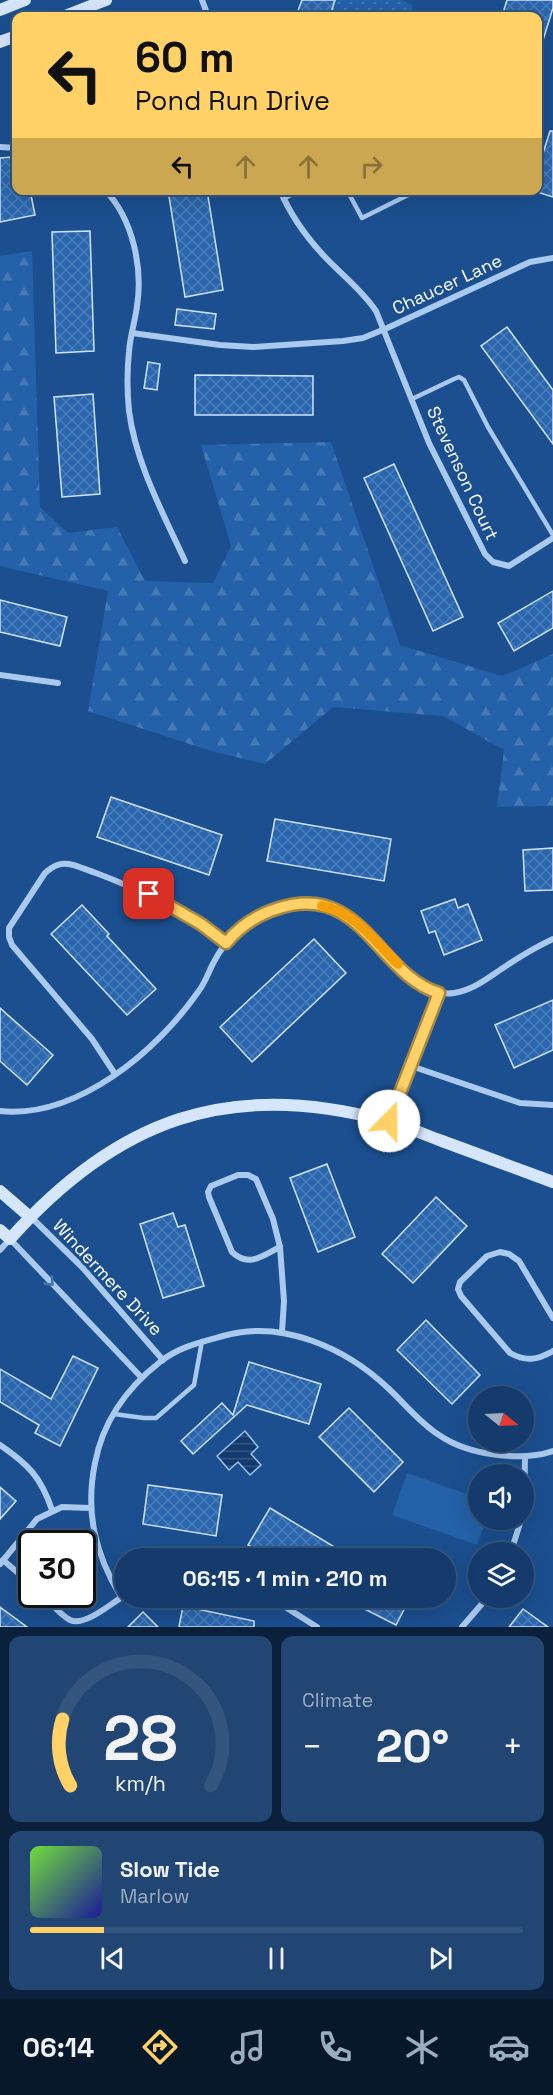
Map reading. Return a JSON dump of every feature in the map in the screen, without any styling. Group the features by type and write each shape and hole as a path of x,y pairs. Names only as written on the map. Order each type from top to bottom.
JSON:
{"street":[{"path":"0,10 25,0"},
{"path":"75,12 106,0"},
{"path":"111,195 128,228 135,252 138,276 137,306 127,381 135,443 145,472 185,561"},
{"name":"Chaucer Lane","path":"282,195 301,228 322,254 367,298 385,329 530,262 553,258"},
{"path":"132,333 220,345 253,347 343,341 363,338 385,329"},
{"name":"Stevenson Court","path":"385,329 434,453 485,554 493,562 509,566 553,537"},
{"path":"0,675 58,684"},
{"path":"115,1074 92,1039 12,945 9,937 9,928 45,873 53,867 70,864 131,886 167,903 226,943"},
{"path":"0,1111 39,1109 65,1101 90,1090 115,1074 154,1043 178,1019 198,992 226,943 247,923 270,911 305,904 326,907 343,913 358,923 413,981 425,989 439,993 455,993 487,980 531,950 553,939"},
{"path":"389,1121 439,993"},
{"path":"411,1066 520,1103 553,1105"},
{"path":"0,1250 30,1217 100,1157 158,1126 190,1115 225,1108 278,1104 348,1111 389,1121 553,1182"},
{"path":"280,1247 252,1261 238,1258 232,1252 209,1197 208,1192 212,1186 238,1175 248,1175 256,1179 273,1219 280,1247 284,1301 282,1332"},
{"path":"0,1191 30,1217"},
{"name":"Windermere Drive","path":"30,1217 82,1267 163,1360"},
{"path":"0,1230 141,1377"},
{"path":"553,1318 519,1260 509,1254 500,1252 487,1256 460,1282 458,1289 460,1296 510,1353 531,1360 553,1351"},
{"path":"114,1583 97,1545 90,1508 91,1482 96,1455 105,1430 127,1393 141,1377 163,1360 202,1341 231,1333 255,1331 282,1332 317,1342 364,1369 388,1388 438,1436 478,1451 503,1456 525,1457 553,1451"},
{"path":"0,1445 23,1461 36,1475 46,1492 52,1510"},
{"path":"525,1457 525,1464"},
{"path":"18,1575 1,1562 37,1519 62,1507 90,1508"},
{"path":"57,1608 70,1620 80,1622 114,1603"},
{"path":"287,1608 317,1627"},
{"path":"462,1627 479,1608"}],"lane":[{"path":"283,199 291,195"},
{"path":"350,195 362,218 408,195"},
{"path":"412,399 459,377 464,380 488,427 553,537"},
{"path":"114,1414 144,1419 156,1418 194,1385 202,1341"}],"green space":[{"path":"335,0 402,0 412,5 413,12 331,12"},
{"path":"32,251 40,507 68,533 117,527 145,581 213,583 231,546 201,445 331,442 400,645 502,676 553,654 553,806 497,807 504,750 443,716 333,707 265,764 211,751 88,711 108,591 0,566 0,256"},
{"path":"407,1473 468,1494 468,1530 482,1530 478,1542 468,1542 392,1515"}],"shaded area":[{"path":"245,1431 258,1447 251,1454 261,1465 250,1475 238,1462 229,1470 217,1456"}],"building":[{"path":"302,0 335,0 331,12 298,12"},
{"path":"507,0 553,0 553,8 542,44 542,12 503,12"},
{"path":"550,131 553,131 553,197 542,194 542,156"},
{"path":"12,157 12,195 31,195 35,215 0,222 0,158"},
{"path":"169,195 208,195 223,290 185,297"},
{"path":"90,231 94,351 56,353 52,232"},
{"path":"177,309 216,314 214,329 175,325"},
{"path":"507,327 553,390 553,444 481,346"},
{"path":"148,362 160,364 157,390 144,388"},
{"path":"195,375 313,376 313,415 195,415"},
{"path":"93,394 100,494 62,497 54,397"},
{"path":"394,464 463,617 433,631 364,478"},
{"path":"553,591 553,628 514,651 498,623"},
{"path":"0,600 67,617 60,646 0,632"},
{"path":"111,797 222,835 209,875 97,837"},
{"path":"275,819 391,839 384,881 267,861"},
{"path":"553,848 553,890 525,891 523,850"},
{"path":"455,899 458,908 468,904 482,940 444,955 435,931 429,933 421,911"},
{"path":"82,905 156,989 127,1015 51,934"},
{"path":"314,939 346,973 252,1062 220,1027"},
{"path":"553,1000 553,1050 514,1068 495,1025"},
{"path":"0,1008 53,1055 27,1085 0,1061"},
{"path":"327,1164 355,1237 318,1252 290,1178"},
{"path":"436,1197 467,1226 413,1283 382,1254"},
{"path":"173,1213 178,1227 185,1225 204,1286 163,1298 140,1224"},
{"path":"426,1320 480,1375 452,1404 397,1350"},
{"path":"73,1356 98,1368 60,1446 35,1433 39,1425 0,1402 0,1369 51,1399"},
{"path":"249,1362 321,1384 309,1424 247,1405 193,1454 181,1441 222,1403 233,1415"},
{"path":"349,1408 403,1462 374,1492 319,1437"},
{"path":"148,1485 222,1495 216,1536 143,1524"},
{"path":"0,1487 16,1501 0,1519"},
{"path":"270,1508 336,1548 253,1548 248,1545"},
{"path":"0,1607 27,1627 0,1627"},
{"path":"183,1608 254,1621 254,1627 179,1627"},
{"path":"363,1608 405,1608 396,1625"},
{"path":"523,1609 548,1627 509,1627"},
{"path":"143,1612 158,1627 128,1627"}],"slow traffic":[{"path":"322,906 343,913 358,923 398,964"}],"route":[{"path":"149,894 201,924 226,943 247,923 270,911 305,904 326,907 343,913 358,923 413,981 425,989 439,993 389,1121"}]}
